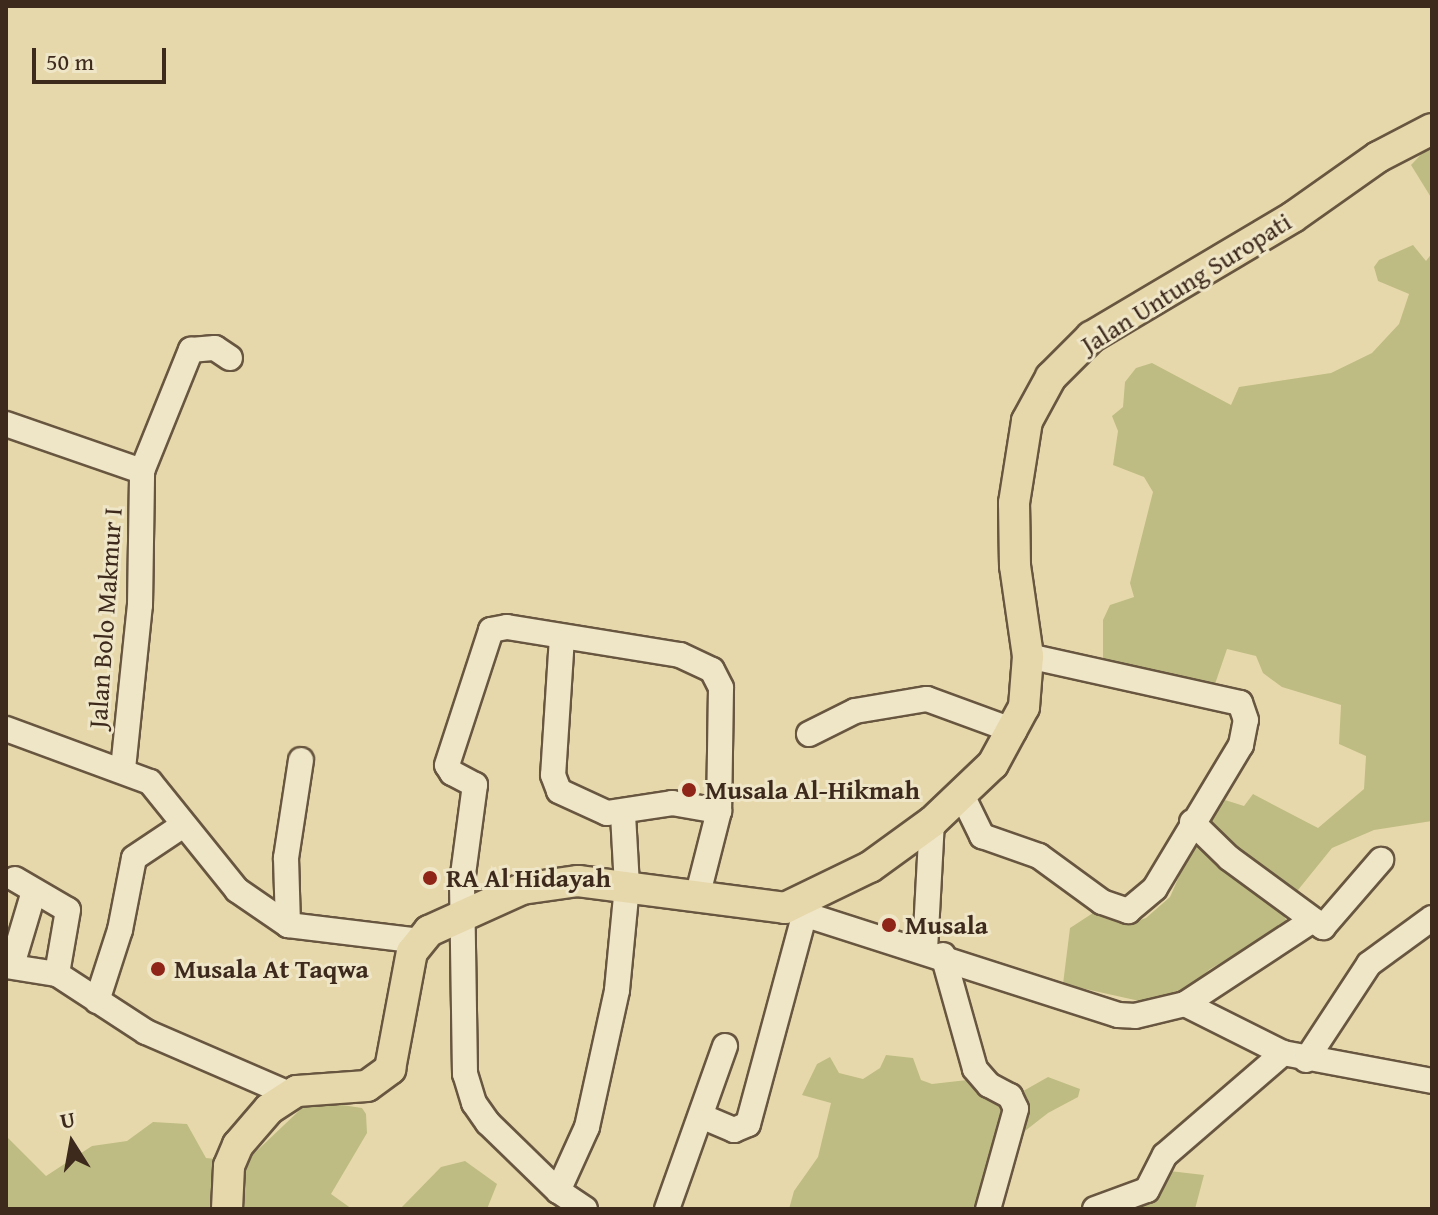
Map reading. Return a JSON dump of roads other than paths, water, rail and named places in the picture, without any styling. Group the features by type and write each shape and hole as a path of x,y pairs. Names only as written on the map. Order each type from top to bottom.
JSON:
{"main road":[{"name":"Jalan Untung Suropati","path":"794,912 870,867 932,822 993,764 1014,731 1028,687 1028,656 1015,566 1015,487 1033,405 1062,363 1091,337 1293,217 1378,157 1432,129"},
{"path":"227,1209 224,1189 238,1145 289,1094 367,1086 390,1069 412,952 420,941 461,917 540,884 578,881 794,912"}],"street":[{"name":"Jalan Bolo Makmur I","path":"123,769 140,605 142,471 191,350 215,348 230,358"},
{"path":"6,424 142,471"},
{"path":"585,1209 558,1191 513,1150 474,1103 462,1032 461,917 475,785 452,773 447,765 485,639 491,630 507,627 680,655 712,670 722,700 719,811 697,897"},
{"path":"562,637 554,784 587,807 623,814 672,803 719,811"},
{"path":"962,795 982,836 1039,856 1102,902 1128,911 1155,888 1241,745 1246,720 1240,703 1028,656"},
{"path":"809,734 855,711 927,699 1014,731"},
{"path":"6,729 123,769 150,782 182,826 237,890 288,925 420,941"},
{"path":"288,925 286,858 301,760"},
{"path":"558,1191 587,1127 605,1052 627,886 623,814"},
{"path":"932,822 934,953 975,1069 989,1085 1010,1096 1016,1109 988,1209"},
{"path":"1192,822 1229,858 1327,927 1381,860"},
{"path":"97,1001 117,942 134,858 182,826"},
{"path":"57,974 70,916 65,906 24,885 9,966 57,974 146,1032 289,1094"},
{"path":"701,1116 734,1130 748,1124 794,912 934,953 1118,1015 1162,1013 1185,1004 1313,920"},
{"path":"1095,1209 1147,1190 1165,1155 1295,1057 1369,964 1432,918"},
{"path":"1185,1004 1295,1057 1432,1081"},
{"path":"667,1209 725,1046"}],"place":[{"name":"Musala Al-Hikmah","path":"689,790"},
{"name":"RA Al Hidayah","path":"430,878"},
{"name":"Musala","path":"889,925"},
{"name":"Musala At Taqwa","path":"158,969"}]}
